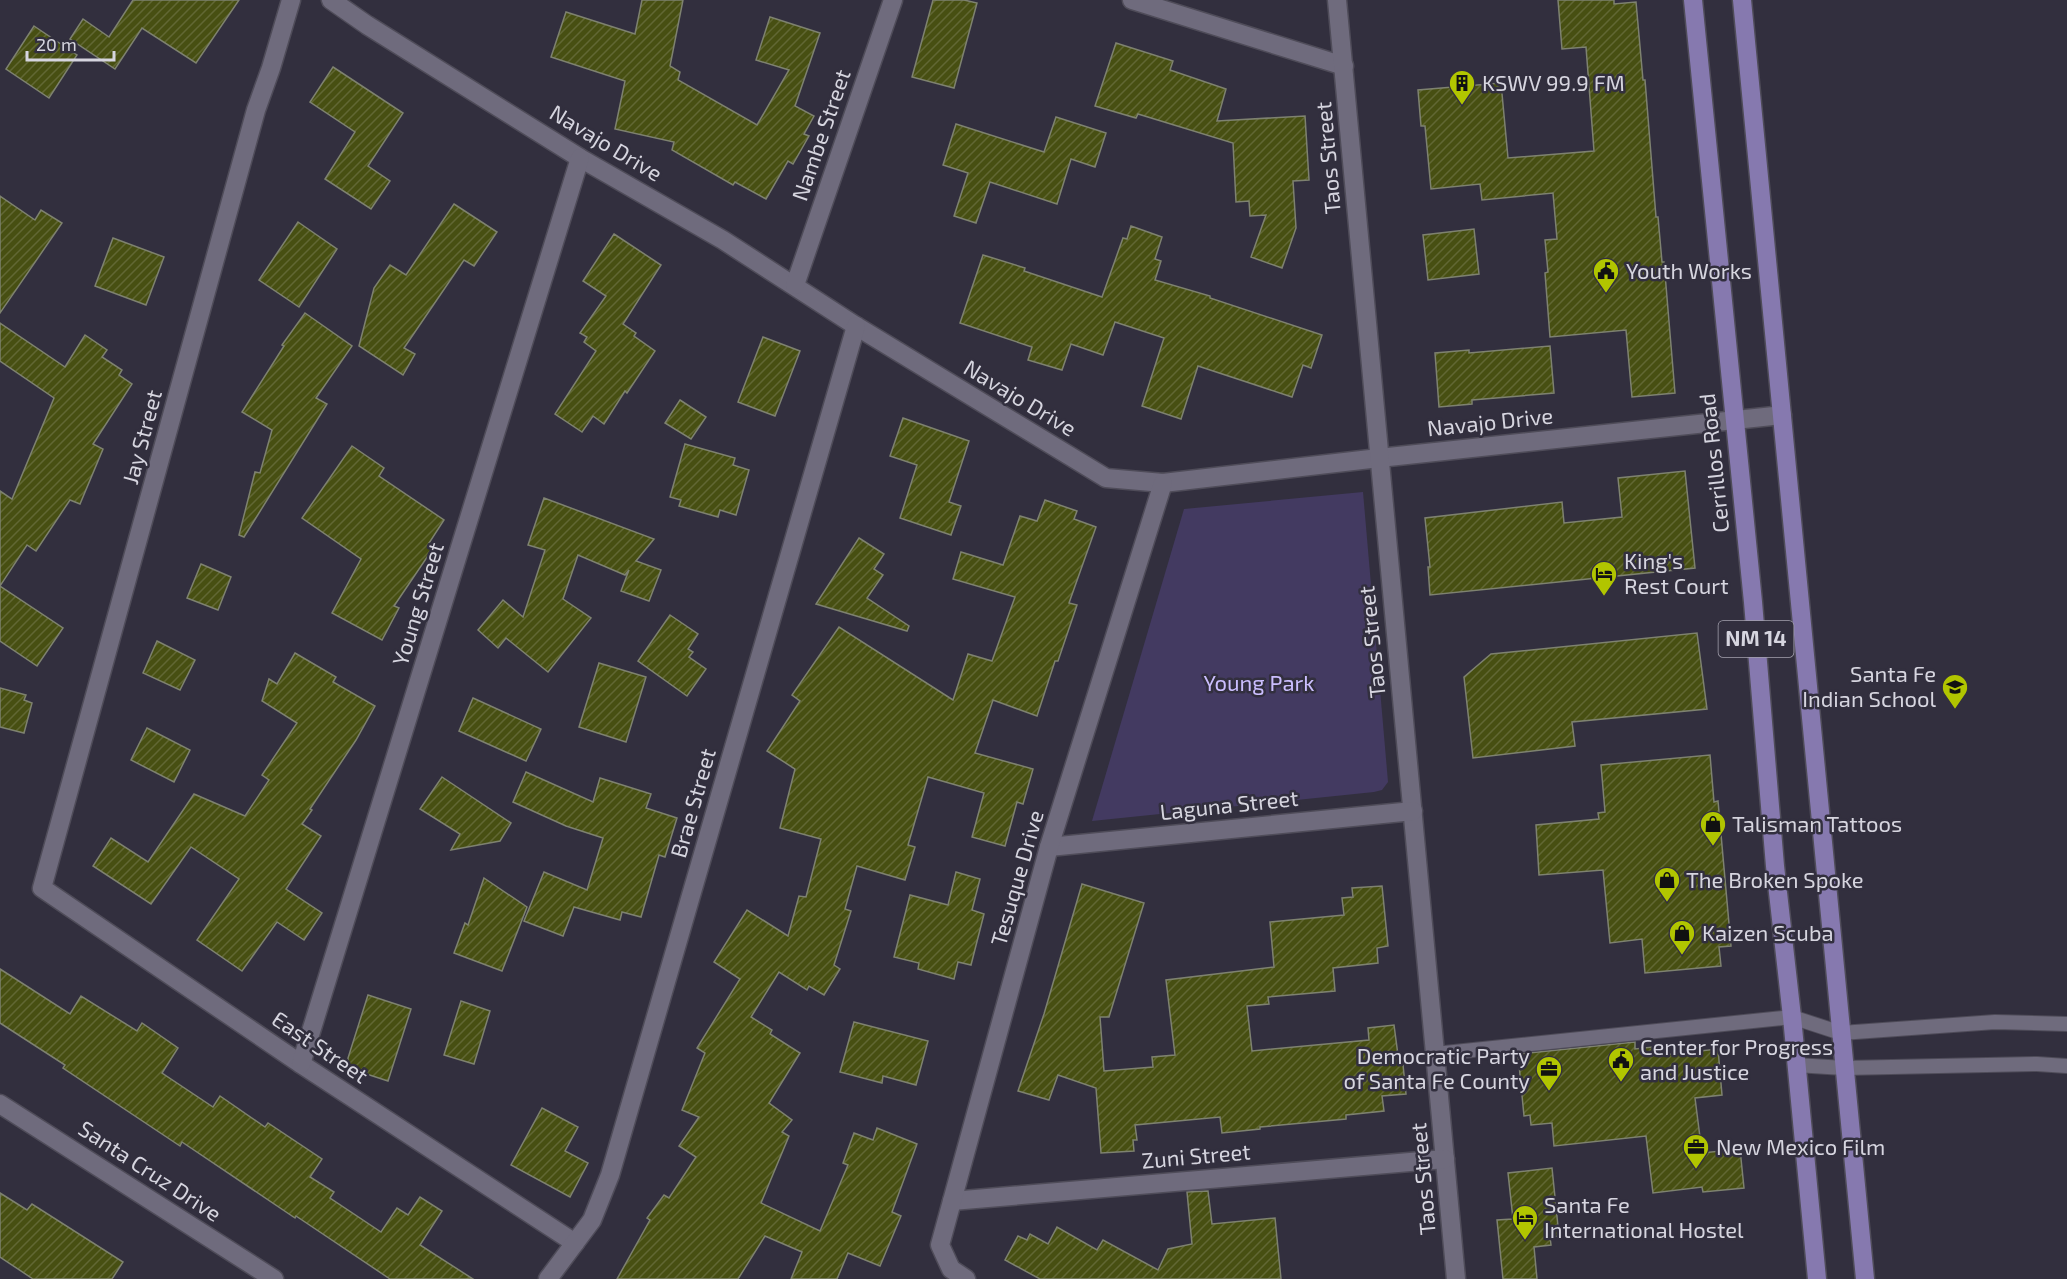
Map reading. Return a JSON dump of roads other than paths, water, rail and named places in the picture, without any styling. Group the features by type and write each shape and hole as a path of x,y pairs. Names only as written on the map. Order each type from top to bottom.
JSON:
{"main road":[{"name":"Cerrillos Road","path":"1693,0 1753,602 1775,866 1817,1279"},
{"name":"NM 14","path":"1742,0 1865,1279"}],"street":[{"name":"Jay Street","path":"42,888 256,110 291,0"},
{"name":"Navajo Drive","path":"331,0 367,25 580,158 723,240 856,326 1106,478 1163,483 1782,415"},
{"name":"Nambe Street","path":"795,285 893,0"},
{"path":"1132,0 1344,66"},
{"name":"Taos Street","path":"1337,0 1456,1279"},
{"name":"Young Street","path":"301,1064 580,158"},
{"name":"Brae Street","path":"548,1279 592,1220 610,1175 856,326"},
{"name":"Tesuque Drive","path":"966,1279 951,1269 940,1245 1050,847 1163,483"},
{"name":"Laguna Street","path":"1050,847 1413,811"},
{"name":"East Street","path":"42,888 301,1064 575,1243"},
{"name":"Santa Cruz Drive","path":"0,1104 274,1279"},
{"name":"Zuni Street","path":"952,1201 1445,1159"}],"lane":[{"path":"1435,1053 1792,1017 1841,1033 1995,1022 2067,1023"},
{"path":"1796,1065 1844,1068 2037,1064 2067,1066"}],"place":[{"name":"KSWV 99.9 FM","path":"1462,106"},
{"name":"Youth Works","path":"1606,294"},
{"name":"King's Rest Court","path":"1604,597"},
{"name":"Santa Fe Indian School","path":"1955,710"},
{"name":"Talisman Tattoos","path":"1713,847"},
{"name":"The Broken Spoke","path":"1667,903"},
{"name":"Kaizen Scuba","path":"1682,956"},
{"name":"Center for Progress and Justice","path":"1621,1083"},
{"name":"Democratic Party of Santa Fe County","path":"1549,1092"},
{"name":"New Mexico Film","path":"1696,1170"},
{"name":"Santa Fe International Hostel","path":"1525,1241"}],"park label":[{"name":"Young Park","path":"1259,683"}]}
